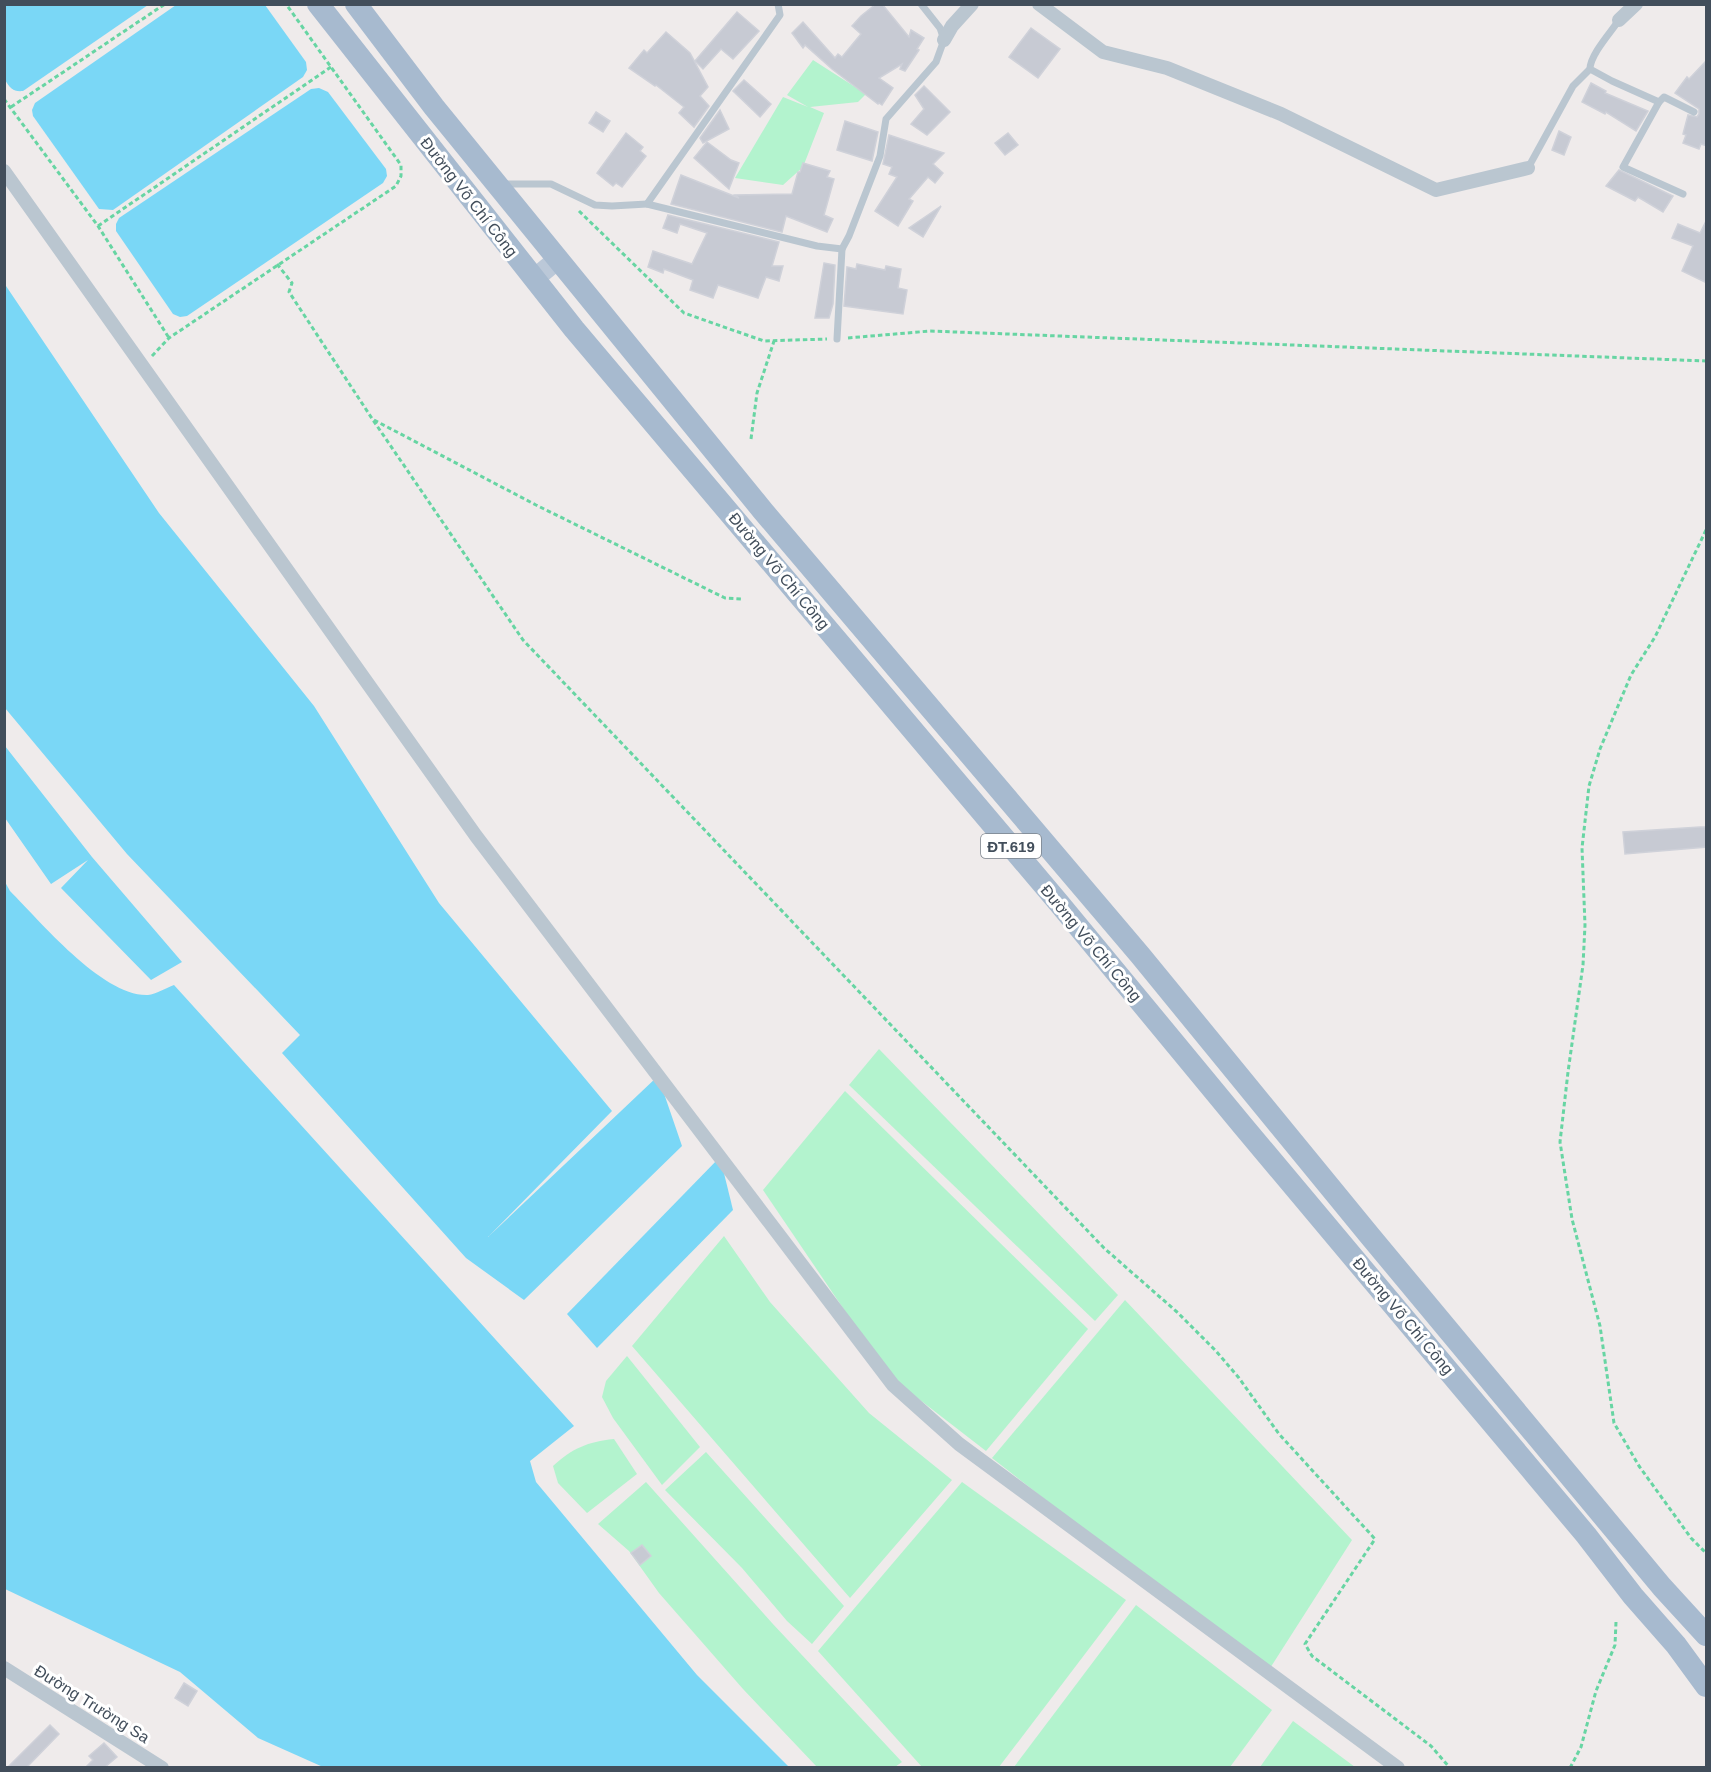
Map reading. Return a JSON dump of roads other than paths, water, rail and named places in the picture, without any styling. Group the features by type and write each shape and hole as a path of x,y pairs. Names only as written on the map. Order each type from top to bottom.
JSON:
{"main road":[{"name":"Đường Võ Chí Công","path":"318,4 574,329 1058,902 1586,1535 1707,1686"},
{"name":"Đường Võ Chí Công","path":"356,4 434,107 763,511 1132,946 1662,1587 1705,1628"},
{"path":"534,279 558,259"}],"street":[{"path":"944,40 952,26 972,4"},
{"path":"1039,4 1103,52 1167,68 1281,114 1436,190 1528,168"},
{"path":"1619,20 1636,4"},
{"path":"4,171 476,836 893,1385 959,1444 1398,1767"},
{"name":"Đường Trường Sa","path":"4,1668 162,1767"}],"lane":[{"path":"646,204 780,15 778,4"},
{"path":"837,339 842,249 880,156 886,119 936,62 944,40 940,28 921,4"},
{"path":"1528,168 1573,86 1590,69 1596,53 1619,20"},
{"path":"1590,69 1659,102"},
{"path":"1683,194 1623,167 1664,97 1695,112"},
{"path":"497,184 551,184 595,205 646,204 817,246 842,249"}],"water":[{"path":"4,5 148,5 23,91 17,91 12,89 5,80"},
{"path":"176,5 265,5 306,62 307,70 303,77 113,210 99,209 33,116 32,110 35,103"},
{"path":"319,88 328,92 386,169 387,176 383,183 187,316 180,317 173,314 116,231 119,218 311,89"},
{"path":"4,283 159,513 314,706 439,903 612,1111 488,1237 658,1076 682,1146 524,1300 466,1258 282,1053 300,1035 127,854 5,708"},
{"path":"5,746 92,857 182,962 151,980 61,888 88,860 51,884 5,818"},
{"path":"5,882 10,891 55,938 92,971 112,984 130,992 148,995 174,985 574,1426 530,1461 536,1482 697,1675 789,1767 323,1767 258,1738 180,1672 5,1589"},
{"path":"720,1157 733,1210 597,1348 567,1314"}]}
